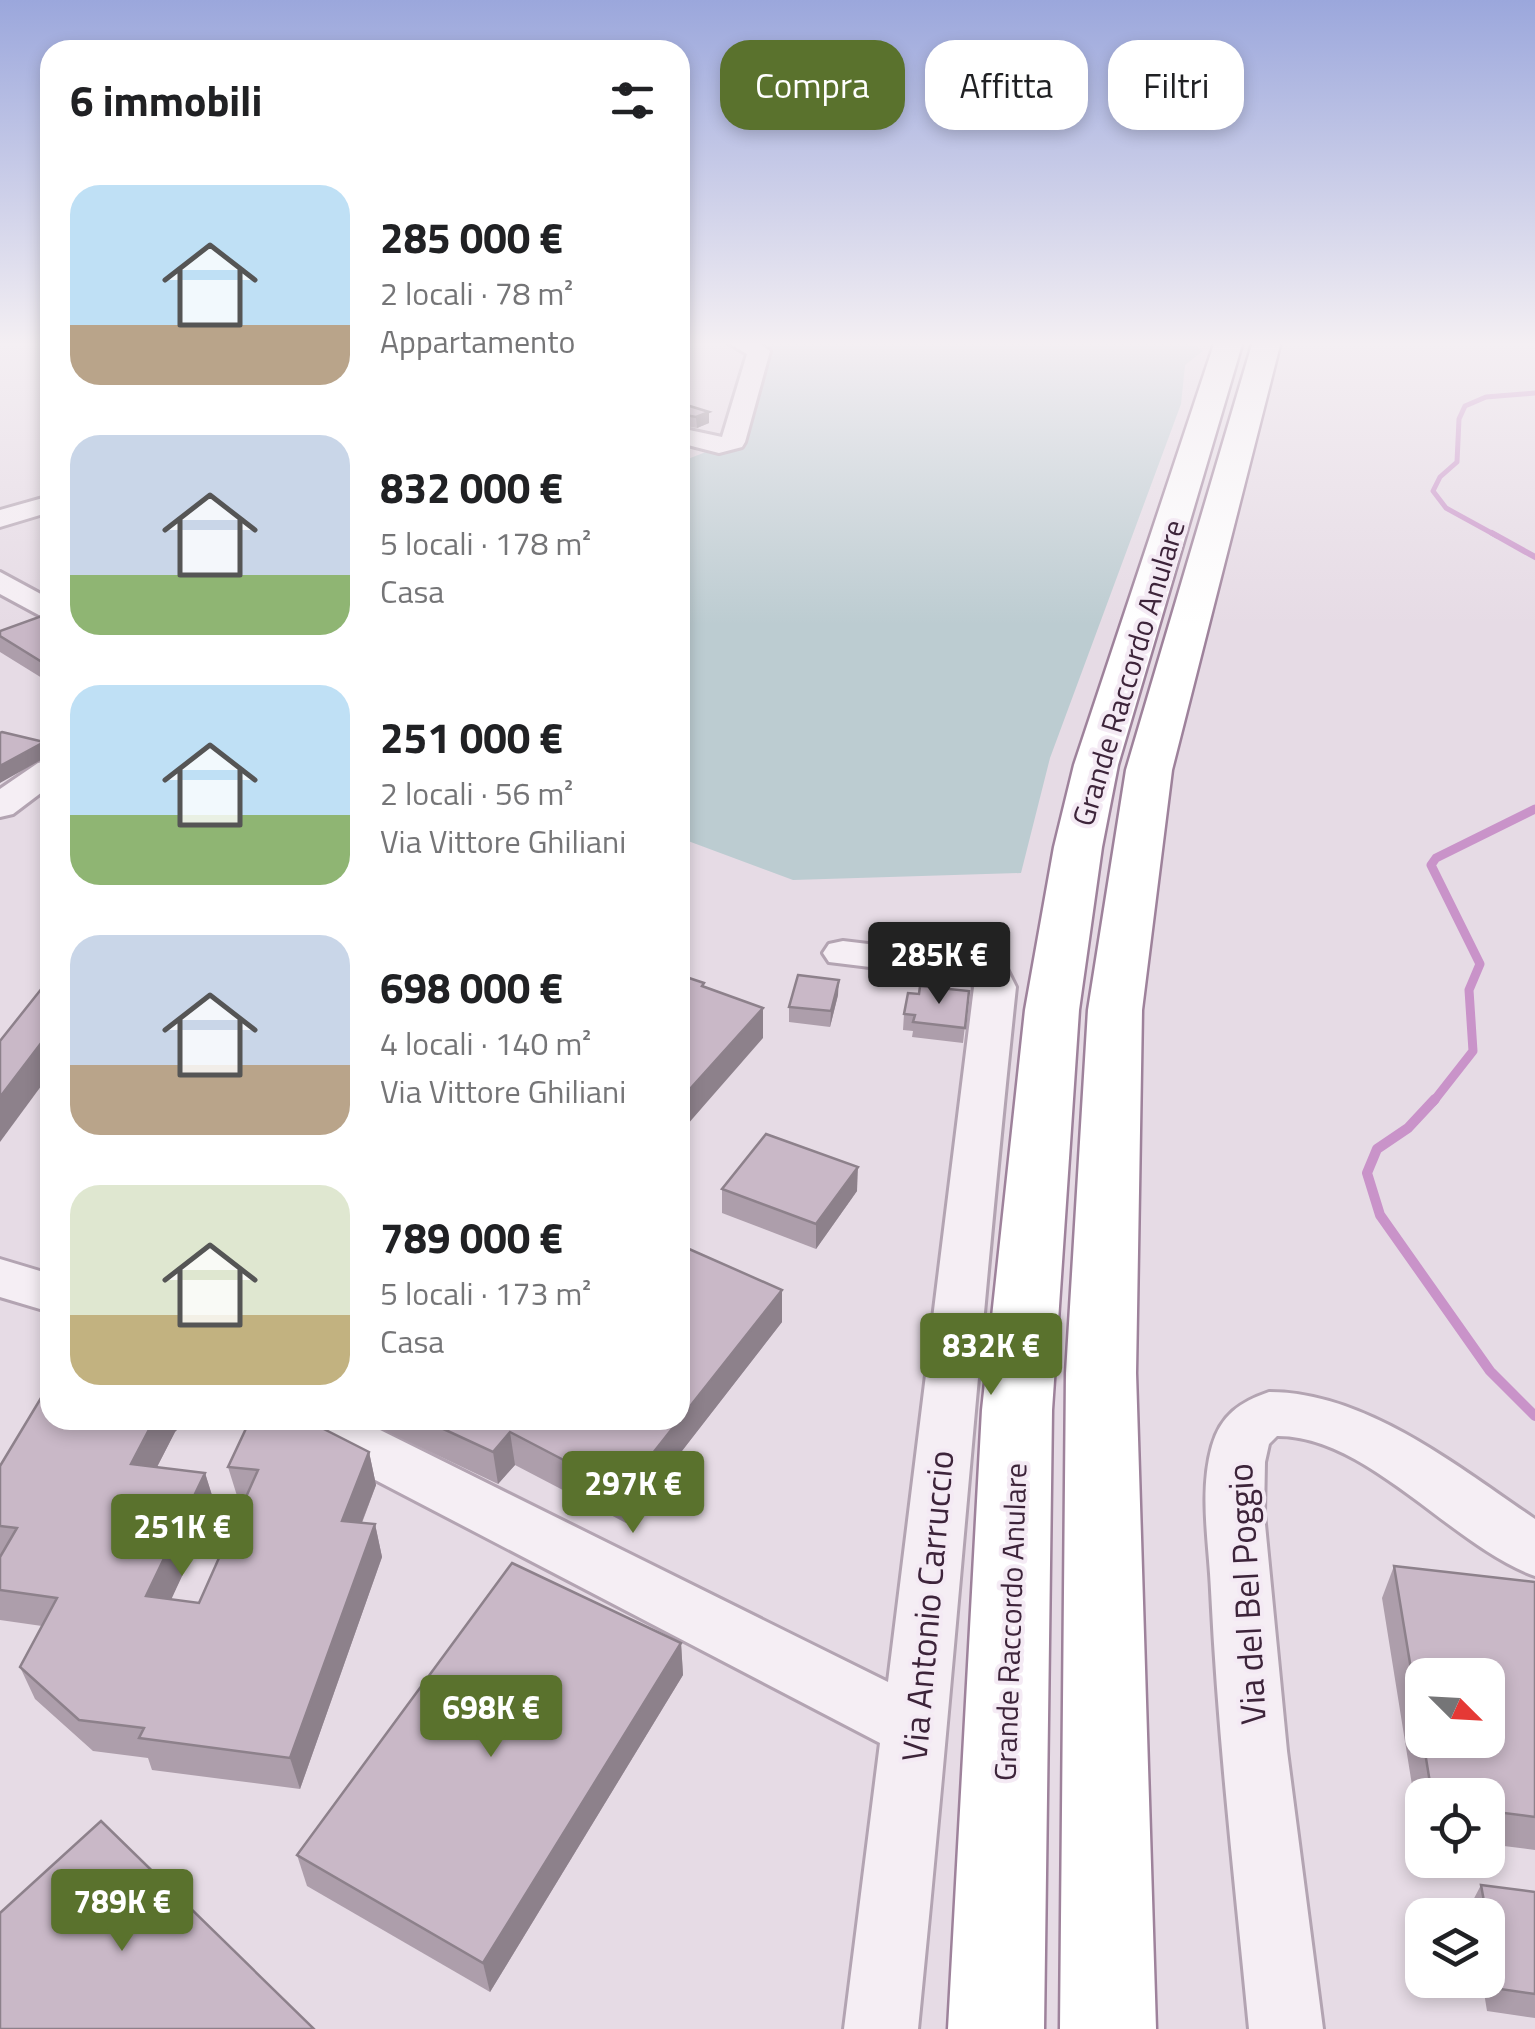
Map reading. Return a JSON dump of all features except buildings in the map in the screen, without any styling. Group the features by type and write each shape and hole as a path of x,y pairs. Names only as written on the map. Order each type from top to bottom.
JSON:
{"highway":[{"name":"Grande Raccordo Anulare","path":"996,2029 1017,1410 1052,1010 1078,846 1096,765 1191,472 1199,436"},
{"name":"Grande Raccordo Anulare","path":"1108,2029 1101,1372 1115,1010 1149,770 1242,436"}],"street":[{"path":"690,438 718,446 733,442 735,436"},
{"path":"0,519 40,507"},
{"path":"0,581 40,606"},
{"path":"0,806 40,777"},
{"name":"Via Antonio Carruccio","path":"843,952 980,968 991,976 994,987 960,1266 917,1728 881,2029"},
{"path":"0,1278 40,1290"},
{"name":"Via del Bel Poggio","path":"1286,2029 1244,1645 1235,1475 1242,1438 1257,1419 1272,1413 1320,1421 1415,1469 1535,1551"},
{"path":"329,1430 717,1630 917,1728"}],"shaded area":[{"path":"747,436 1169,436 1050,758 1021,873 793,880 690,842 690,458"}],"waterway":[{"path":"1458,436 1457,462 1440,477 1433,491 1446,508 1497,536"},
{"path":"1492,533 1535,557"},
{"path":"1433,1102 1473,1051 1469,990 1480,964 1431,865 1436,858 1535,809"},
{"path":"1435,1099 1408,1128 1377,1149 1367,1173 1380,1215 1490,1371 1535,1416"}]}
